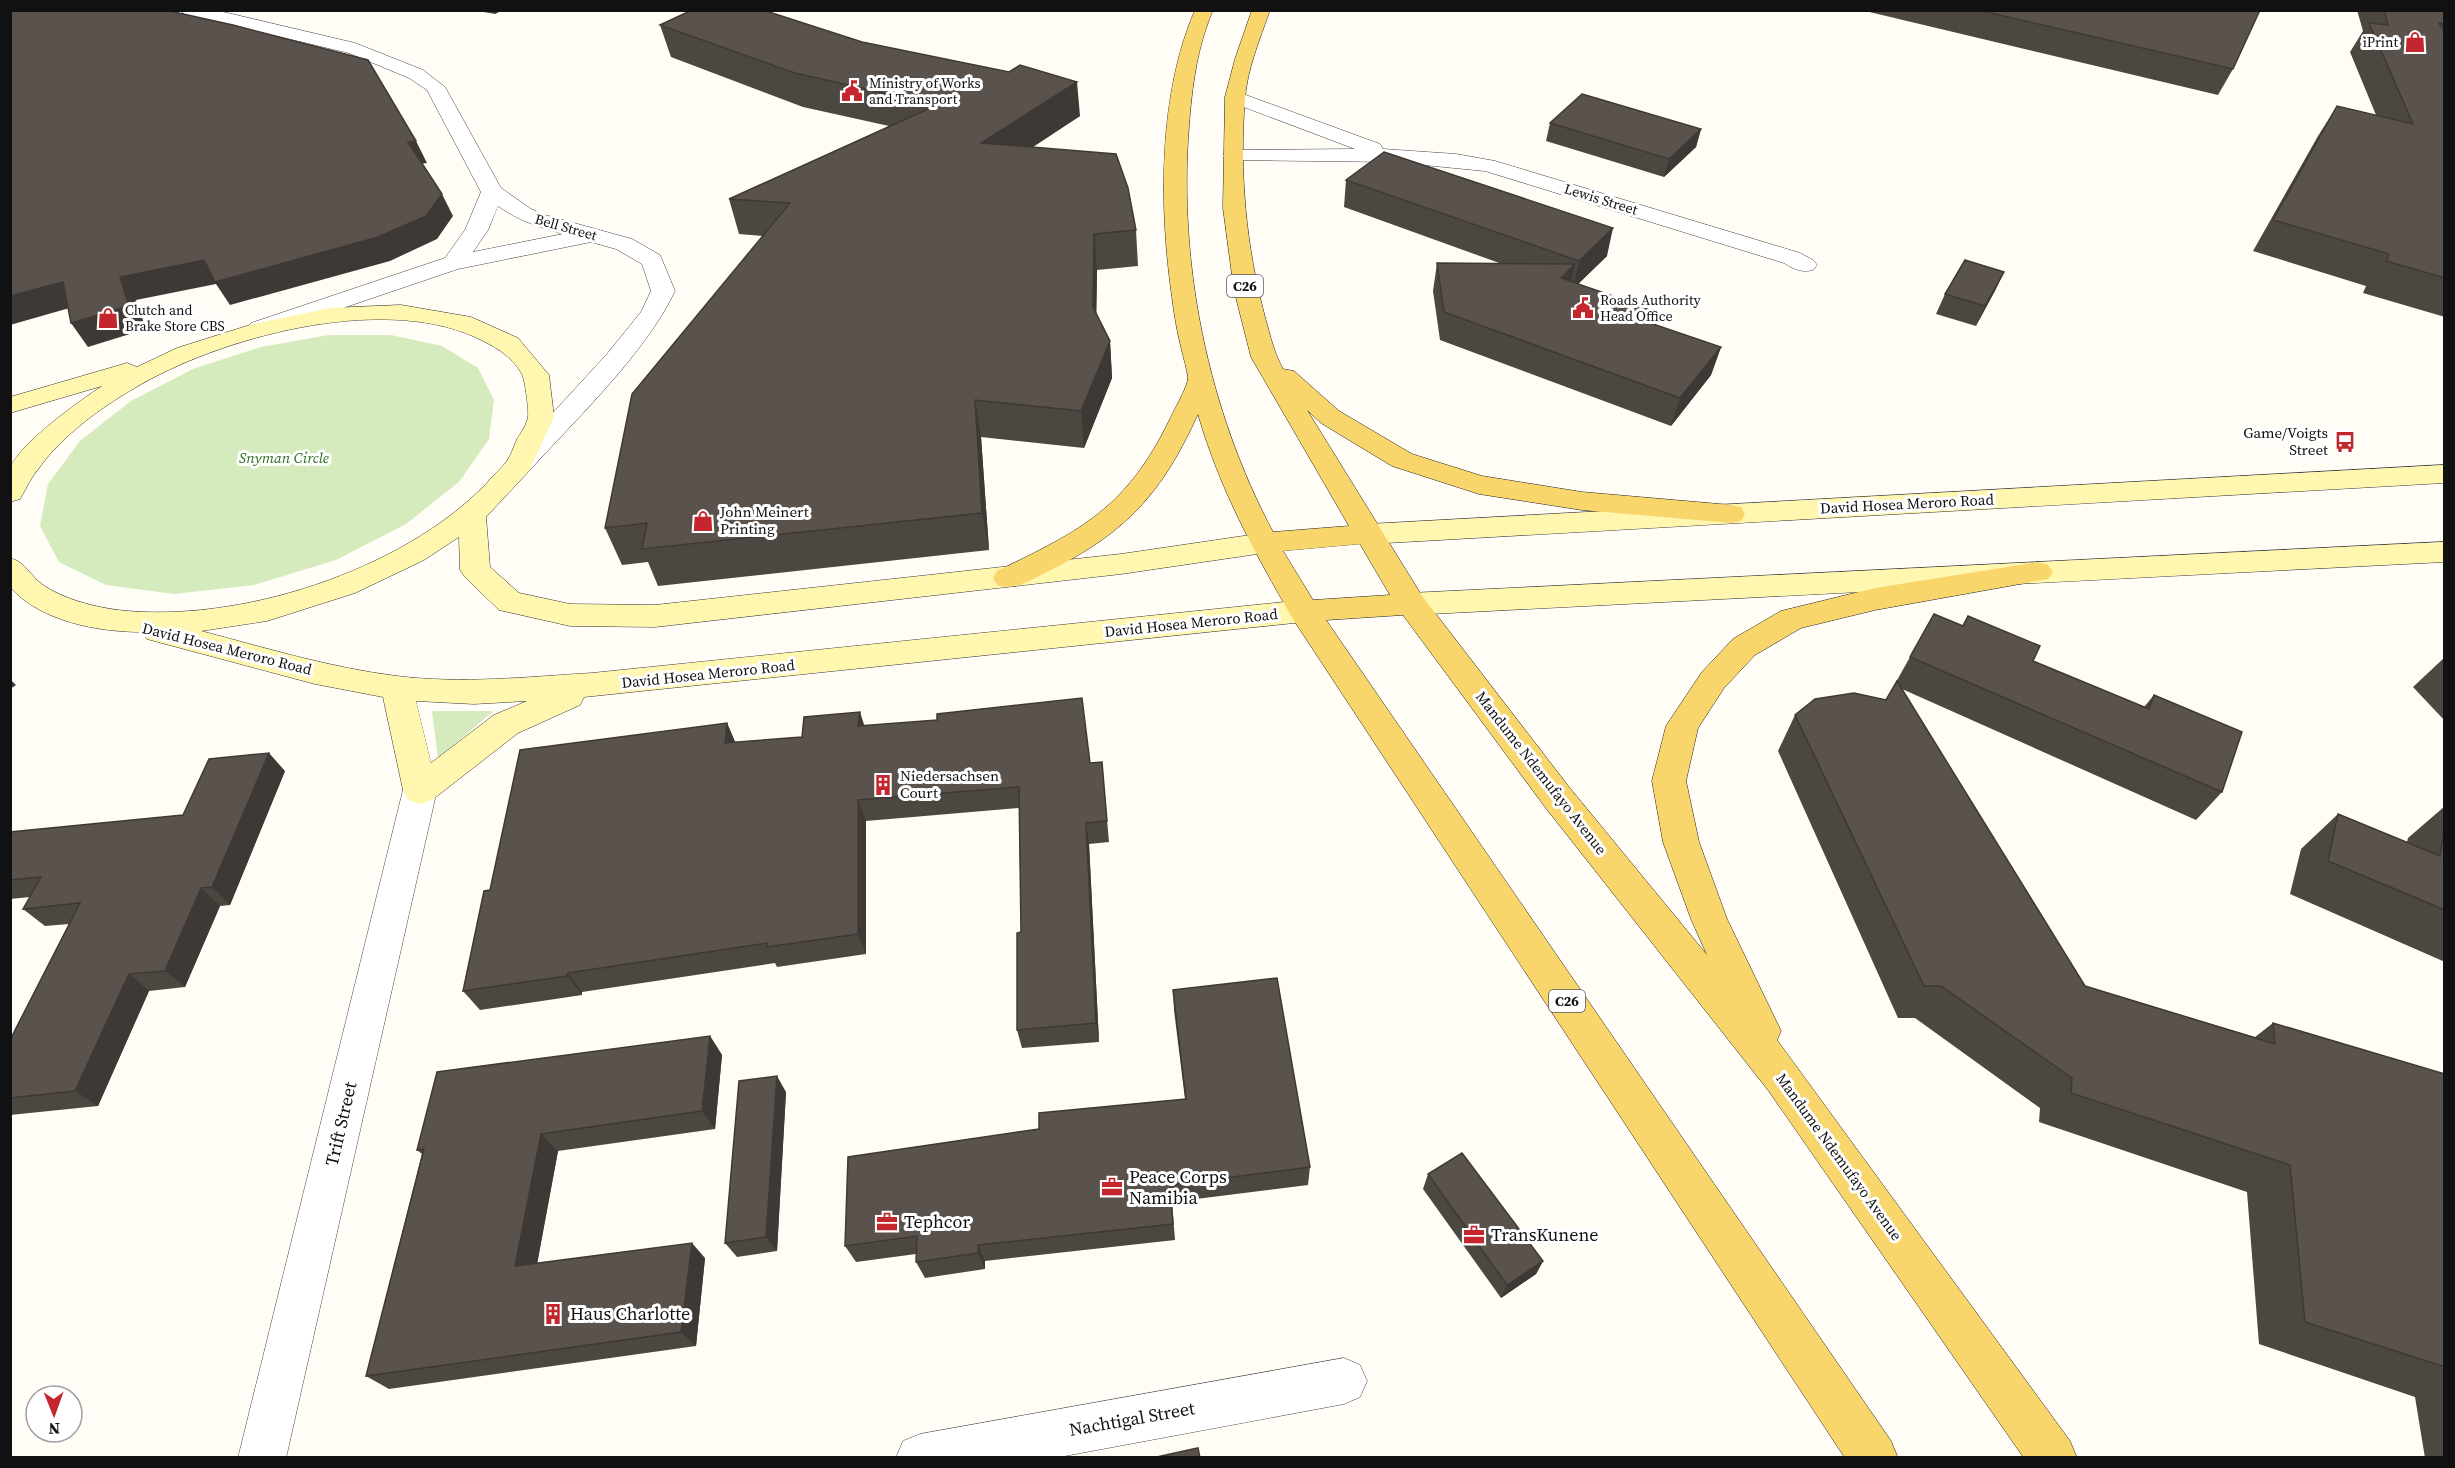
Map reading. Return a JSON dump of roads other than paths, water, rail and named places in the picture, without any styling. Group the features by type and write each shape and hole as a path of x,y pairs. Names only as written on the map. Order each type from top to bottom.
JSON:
{"main road":[{"name":"C26","path":"1204,10 1184,80 1174,152 1177,250 1190,331 1201,380 1235,483 1264,543 1304,612 1874,1458"},
{"name":"Mandume Ndemufayo Avenue","path":"1261,10 1244,59 1235,97 1233,156 1234,207 1246,290 1264,357 1309,437 1411,604 1565,806 1782,1077 2053,1458"},
{"path":"10,405 253,331 330,315 401,312 462,322 509,343 536,375 541,417 519,465 472,515 414,553 344,586 267,610 190,621 118,621 10,598"},
{"path":"10,493 28,462 70,420 124,383 186,353"},
{"path":"1264,357 1330,417 1402,460 1479,485 1582,501 1731,514"},
{"path":"1008,578 1095,533 1129,504 1145,485 1163,456 1201,380"},
{"name":"David Hosea Meroro Road","path":"1369,534 2445,474"},
{"path":"472,515 475,570 510,602 570,615 654,616 1008,578 1264,543 1369,534"},
{"path":"1304,612 1411,604 2445,552"},
{"path":"10,568 32,592 69,610"},
{"path":"1782,1077 1709,919 1681,842 1669,781 1682,726 1713,680 1744,647 1792,619 1875,599 2038,572"},
{"name":"David Hosea Meroro Road","path":"118,621 315,672 397,688 474,692 528,691 592,685 1304,612"},
{"path":"397,688 420,790 506,724 592,685"}],"street":[{"name":"Bell Street","path":"190,10 355,49 416,74 435,87 492,192 537,220 624,244 652,260 663,291 652,314 616,359 519,465"},
{"name":"Lewis Street","path":"1235,97 1392,155"},
{"name":"Lewis Street","path":"1233,156 1392,155 1446,158 1488,165 1792,258 1805,265"},
{"path":"453,263 471,241 484,219 492,192"},
{"path":"253,331 453,263 594,235"},
{"name":"Trift Street","path":"262,1458 420,790"},
{"name":"Nachtigal Street","path":"920,1458 1344,1381"}],"place":[{"name":"iPrint","path":"2415,42"},
{"name":"Ministry of Works and Transport","path":"852,91"},
{"name":"Roads Authority Head Office","path":"1583,308"},
{"name":"Clutch and Brake Store CBS","path":"108,318"},
{"name":"Game/Voigts Street","path":"2345,442"},
{"name":"John Meinert Printing","path":"703,521"},
{"name":"Niedersachsen Court","path":"883,785"},
{"name":"Peace Corps Namibia","path":"1112,1187"},
{"name":"Tephcor","path":"887,1222"},
{"name":"TransKunene","path":"1474,1235"},
{"name":"Haus Charlotte","path":"553,1314"}],"park label":[{"name":"Snyman Circle","path":"284,458"}]}
